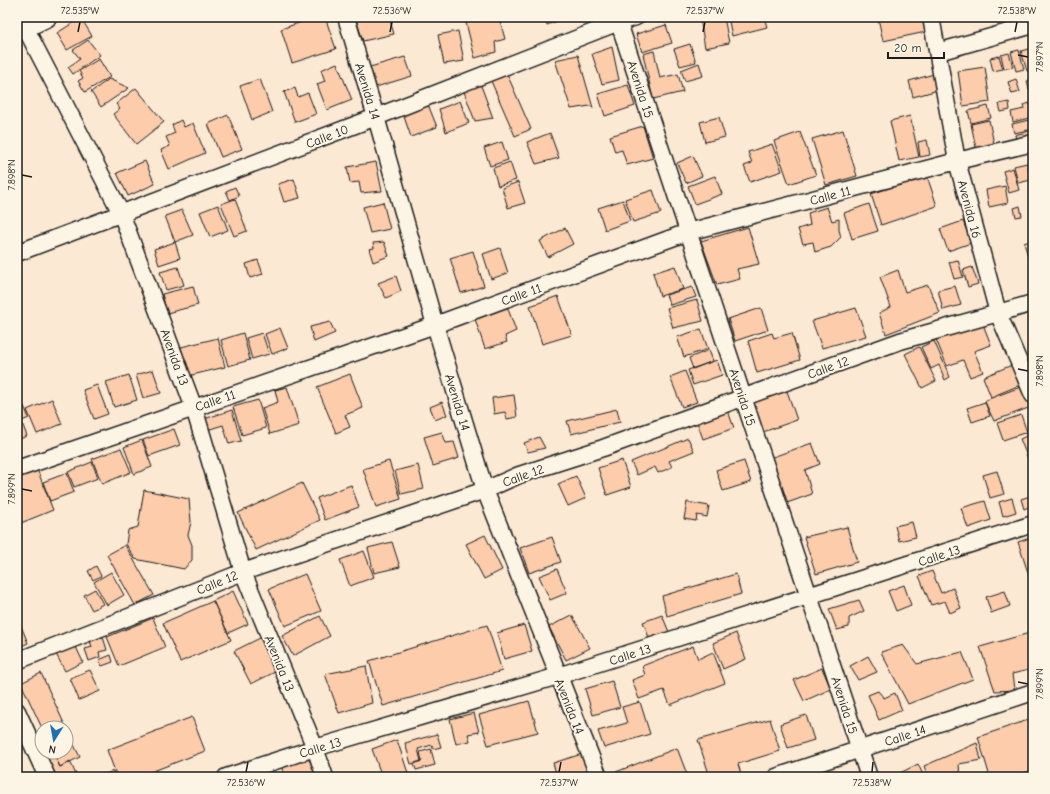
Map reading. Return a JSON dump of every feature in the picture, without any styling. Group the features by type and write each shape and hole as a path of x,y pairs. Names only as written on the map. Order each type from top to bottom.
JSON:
{"street":[{"path":"21,25 46,17"},
{"name":"Avenida 14","path":"346,17 435,325 485,490 599,777"},
{"name":"Calle 10","path":"17,253 376,117 618,20 636,17"},
{"name":"Avenida 16","path":"931,17 957,161 998,313 1033,395"},
{"name":"Avenida 15","path":"618,20 869,777"},
{"name":"Avenida 13","path":"21,25 122,213 194,408 243,572 315,748 325,777"},
{"path":"938,52 1033,25"},
{"name":"Calle 11","path":"17,469 435,325 688,232 957,161 1033,143"},
{"name":"Calle 12","path":"17,662 243,572 485,490 519,476 603,448 900,341 1033,303"},
{"name":"Calle 13","path":"226,777 315,748 558,676 809,597 1033,524"},
{"name":"Calle 14","path":"776,777 1033,692"},
{"path":"17,711 47,777"}],"building":[{"path":"316,17 325,17 336,49 292,63 281,29"},
{"path":"367,17 389,17 394,34 363,41 356,19"},
{"path":"484,17 499,17 505,39 495,42 496,52 475,58 466,23"},
{"path":"544,17 565,17 565,18 547,25"},
{"path":"724,17 729,43 705,48 700,18"},
{"path":"728,17 764,17 767,27 732,36"},
{"path":"922,17 926,32 883,41 878,18"},
{"path":"81,18 92,36 67,50 57,33"},
{"path":"666,25 672,43 642,52 636,34"},
{"path":"458,31 464,61 444,64 438,35"},
{"path":"88,40 100,55 73,74 68,67 80,59 73,50"},
{"path":"690,44 696,62 680,66 674,49"},
{"path":"612,47 619,80 602,84 592,54"},
{"path":"1028,49 1031,57 1033,56 1033,70 1027,71 1021,51"},
{"path":"1019,50 1024,69 1016,71 1011,52"},
{"path":"654,51 660,78 678,74 683,92 653,99 643,54"},
{"path":"1009,53 1013,67 1004,69 1001,55"},
{"path":"578,55 593,108 590,106 571,109 555,60"},
{"path":"999,56 1003,69 993,71 990,58"},
{"path":"405,57 412,76 376,87 370,67"},
{"path":"99,59 110,77 85,92 78,81 83,78 79,71"},
{"path":"337,63 352,100 327,110 317,84 325,81 321,70"},
{"path":"699,63 703,76 685,81 681,70"},
{"path":"985,67 990,102 963,106 958,71"},
{"path":"507,74 531,129 515,136 491,81"},
{"path":"934,74 938,90 913,97 909,81"},
{"path":"109,79 129,88 101,107 91,92"},
{"path":"260,79 272,112 252,120 240,86"},
{"path":"1016,79 1020,92 1012,94 1008,82"},
{"path":"1033,79 1033,89 1029,90 1027,81"},
{"path":"480,83 493,118 475,121 463,89"},
{"path":"628,85 635,106 605,116 598,94"},
{"path":"136,88 164,122 136,144 113,114 120,109 116,104"},
{"path":"295,88 298,97 308,93 316,114 295,122 284,92"},
{"path":"460,101 469,123 446,132 439,109"},
{"path":"427,102 437,127 411,137 402,111"},
{"path":"1009,102 1010,110 1001,112 999,104"},
{"path":"1030,103 1033,117 1013,122 1011,112 1024,109 1023,105"},
{"path":"988,106 991,118 971,123 968,111"},
{"path":"228,115 242,149 221,157 208,124"},
{"path":"910,116 919,157 899,161 890,121"},
{"path":"719,117 725,137 705,142 700,122"},
{"path":"1033,119 1033,129 1014,133 1012,124"},
{"path":"181,120 184,127 193,123 205,153 169,169 161,150 170,146 166,137 175,133 172,125"},
{"path":"989,120 994,144 976,148 971,124"},
{"path":"643,126 653,158 627,165 622,150 615,152 610,136"},
{"path":"843,130 857,176 826,185 812,139"},
{"path":"1033,130 1033,136 1016,140 1015,135"},
{"path":"800,132 816,175 789,184 774,141"},
{"path":"550,133 559,158 536,164 527,142"},
{"path":"927,140 930,155 920,157 918,142"},
{"path":"502,142 508,160 490,166 484,148"},
{"path":"772,144 782,171 750,182 744,166 752,163 748,152"},
{"path":"693,156 702,176 686,183 677,163"},
{"path":"145,161 155,184 128,196 117,173"},
{"path":"376,162 382,191 361,193 359,182 350,183 347,167"},
{"path":"510,162 516,180 498,186 493,168"},
{"path":"1027,163 1031,180 1018,183 1014,166"},
{"path":"1013,168 1019,190 1009,193 1003,171"},
{"path":"715,176 722,194 695,204 688,186"},
{"path":"927,176 937,206 881,225 871,194"},
{"path":"294,179 300,198 284,202 278,184"},
{"path":"518,182 525,203 508,208 502,188"},
{"path":"1005,186 1008,203 989,207 986,190"},
{"path":"235,187 239,196 230,200 226,191"},
{"path":"653,190 661,213 633,222 625,199"},
{"path":"235,199 247,231 234,236 221,204"},
{"path":"623,200 630,221 605,230 598,208"},
{"path":"383,202 390,229 370,233 363,207"},
{"path":"869,204 878,231 852,239 844,213"},
{"path":"218,205 228,230 210,237 200,212"},
{"path":"1020,206 1022,216 1016,217 1014,208"},
{"path":"827,207 832,221 839,219 839,230 841,237 831,247 815,252 813,242 803,244 798,229 810,225 808,213"},
{"path":"182,210 193,235 175,242 165,216"},
{"path":"963,221 971,243 948,251 940,229"},
{"path":"748,227 759,264 737,269 740,279 717,285 701,241"},
{"path":"565,228 573,244 548,257 540,241"},
{"path":"1033,240 1033,272 1024,243"},
{"path":"175,242 180,258 159,265 154,249"},
{"path":"384,242 389,256 373,262 369,249 374,248 373,243"},
{"path":"500,248 508,273 491,279 483,254"},
{"path":"473,251 484,286 461,293 450,258"},
{"path":"258,260 263,274 250,278 246,264"},
{"path":"958,260 963,277 954,279 949,262"},
{"path":"675,266 683,289 660,296 653,273"},
{"path":"178,267 184,285 166,290 160,272"},
{"path":"972,267 978,284 968,287 963,270"},
{"path":"898,270 905,292 928,285 940,313 886,334 879,313 891,307 880,277"},
{"path":"396,276 401,291 386,298 378,283"},
{"path":"193,286 198,305 167,313 162,294"},
{"path":"955,286 961,305 943,310 938,290"},
{"path":"692,287 696,297 670,305 666,295"},
{"path":"558,296 572,335 542,344 530,306"},
{"path":"697,300 703,321 673,328 667,308"},
{"path":"507,306 516,331 505,336 507,342 485,349 475,319"},
{"path":"761,308 768,330 735,341 728,319"},
{"path":"856,308 866,336 822,348 812,321"},
{"path":"981,319 991,345 974,351 983,372 970,377 963,360 947,366 935,337"},
{"path":"330,322 335,333 314,342 310,327"},
{"path":"280,328 288,348 272,354 265,334"},
{"path":"701,329 708,349 684,357 677,337"},
{"path":"243,333 250,360 228,366 221,340"},
{"path":"262,333 269,354 252,359 246,338"},
{"path":"772,333 774,338 792,333 800,360 757,373 748,341"},
{"path":"218,338 225,367 188,376 181,347"},
{"path":"934,341 950,377 945,380 939,365 931,369 921,347"},
{"path":"919,347 936,381 922,388 905,354"},
{"path":"709,350 713,361 693,369 689,358"},
{"path":"717,360 722,375 693,385 688,370"},
{"path":"1012,365 1020,385 991,397 983,377"},
{"path":"153,370 161,393 143,398 136,375"},
{"path":"685,371 697,402 682,407 670,377"},
{"path":"350,374 363,408 345,415 350,427 336,433 317,387"},
{"path":"129,375 137,400 114,407 106,382"},
{"path":"97,385 108,414 94,419 83,390"},
{"path":"1023,386 1031,407 994,421 985,402 986,400"},
{"path":"287,387 299,425 270,434 262,408 278,402 275,390"},
{"path":"787,391 797,420 763,432 753,403"},
{"path":"514,395 517,417 507,419 505,412 494,414 492,398"},
{"path":"52,399 62,424 37,434 27,410"},
{"path":"258,400 266,428 242,435 233,407"},
{"path":"442,402 447,415 435,420 430,407"},
{"path":"985,402 990,416 972,422 967,408"},
{"path":"24,406 29,418 17,423 17,409"},
{"path":"617,409 620,422 571,434 567,421"},
{"path":"232,410 241,441 229,444 223,425 207,430 204,419"},
{"path":"728,411 734,428 703,439 697,422"},
{"path":"1021,415 1027,432 1003,440 997,423"},
{"path":"22,423 27,436 17,440 17,425"},
{"path":"174,429 180,445 149,456 143,440"},
{"path":"442,432 446,443 454,442 459,458 433,466 424,437"},
{"path":"1033,433 1033,466 1031,466 1020,439"},
{"path":"539,437 545,448 528,452 524,443"},
{"path":"688,438 694,451 669,461 672,467 658,473 655,467 637,475 631,462"},
{"path":"142,440 152,467 134,474 124,447"},
{"path":"812,443 820,464 805,470 812,494 787,503 770,458"},
{"path":"121,448 131,472 102,484 92,459"},
{"path":"622,460 631,487 607,495 598,468"},
{"path":"389,461 401,499 376,507 363,469"},
{"path":"744,461 751,482 723,491 716,470"},
{"path":"92,462 98,478 74,487 68,472"},
{"path":"418,465 424,489 401,494 395,471"},
{"path":"37,469 53,510 21,523 17,513 17,477"},
{"path":"997,471 1004,494 990,498 983,475"},
{"path":"67,473 74,492 50,501 43,482"},
{"path":"576,476 586,498 568,506 558,484"},
{"path":"302,483 320,520 256,550 238,513"},
{"path":"351,485 359,507 325,520 317,498"},
{"path":"144,490 189,499 191,522 188,535 192,545 192,560 184,569 135,559 126,544 128,530 138,527"},
{"path":"1033,495 1033,505 1024,509 1021,499"},
{"path":"1012,498 1016,512 1003,516 999,502"},
{"path":"985,501 991,520 968,528 961,508"},
{"path":"687,502 709,506 707,517 697,515 696,521 684,519"},
{"path":"912,522 916,537 899,541 895,526"},
{"path":"847,527 857,562 816,574 804,537"},
{"path":"485,535 502,570 484,579 466,544"},
{"path":"552,537 561,562 529,573 520,548"},
{"path":"1033,537 1033,588 1018,542"},
{"path":"392,542 400,567 374,573 368,548"},
{"path":"125,545 154,595 135,605 107,555"},
{"path":"364,551 374,577 350,586 340,560"},
{"path":"96,566 101,576 93,580 88,571"},
{"path":"557,569 567,593 550,600 539,576"},
{"path":"932,571 941,593 953,588 961,608 950,613 945,601 931,605 919,576"},
{"path":"111,572 124,595 107,605 94,582"},
{"path":"305,574 321,611 285,626 269,589"},
{"path":"736,574 741,594 667,616 662,596"},
{"path":"904,585 911,605 896,611 888,591"},
{"path":"95,589 103,604 92,610 84,595"},
{"path":"233,591 248,624 228,633 213,601"},
{"path":"1005,591 1010,606 991,613 986,597"},
{"path":"859,600 864,611 849,618 849,627 837,630 829,609"},
{"path":"213,601 231,640 180,662 163,623"},
{"path":"572,615 590,648 566,660 549,627"},
{"path":"662,615 669,632 650,640 643,622"},
{"path":"320,616 330,636 293,656 282,636"},
{"path":"153,618 165,647 119,666 107,637"},
{"path":"487,625 502,671 383,706 369,661"},
{"path":"524,625 532,651 504,659 497,633"},
{"path":"21,626 28,643 17,648 17,627"},
{"path":"1033,632 1033,669 1012,674 1014,690 995,691 980,647"},
{"path":"736,633 746,659 723,669 713,643"},
{"path":"264,636 281,669 251,684 234,651"},
{"path":"103,637 107,650 99,652 100,657 89,661 85,649 92,647 90,641"},
{"path":"75,645 83,662 65,671 56,654"},
{"path":"903,645 917,664 962,652 973,679 908,704 881,652"},
{"path":"693,646 698,659 713,652 725,683 670,705 664,690 639,699 632,680 645,675 642,666"},
{"path":"111,655 113,662 102,666 99,660"},
{"path":"868,656 877,672 858,680 850,666"},
{"path":"366,666 372,703 339,713 325,674"},
{"path":"822,668 831,689 804,701 794,680"},
{"path":"90,670 100,691 79,700 70,678"},
{"path":"41,673 63,720 38,720 21,683"},
{"path":"612,681 620,707 593,715 585,689"},
{"path":"878,691 884,698 895,693 902,710 879,720 868,695"},
{"path":"529,701 538,732 488,745 479,715"},
{"path":"640,702 650,734 604,748 598,731 627,723 622,707"},
{"path":"474,713 479,732 468,734 470,741 456,744 450,719"},
{"path":"806,715 814,740 788,748 780,724"},
{"path":"192,717 205,751 138,777 117,777 107,750"},
{"path":"770,719 780,751 738,764 742,777 710,777 698,740"},
{"path":"1031,719 1033,725 1033,770 1013,777 990,777 978,737"},
{"path":"437,734 441,747 433,749 432,745 418,749 421,761 411,764 405,743"},
{"path":"397,740 408,773 398,777 382,777 372,749"},
{"path":"977,743 981,760 959,764 960,777 928,777 924,766"},
{"path":"74,745 80,757 74,760"},
{"path":"677,748 688,777 618,777 616,772"},
{"path":"431,749 435,765 416,770 414,764 422,761 420,752"},
{"path":"585,753 592,777 557,777 553,763"},
{"path":"307,755 317,777 285,777 281,766"},
{"path":"47,760 57,760 60,767 70,761 77,777 54,777"},
{"path":"57,760 74,760 60,767"},
{"path":"918,764 924,777 896,777 896,775"},
{"path":"113,771 115,777 99,777"}]}
